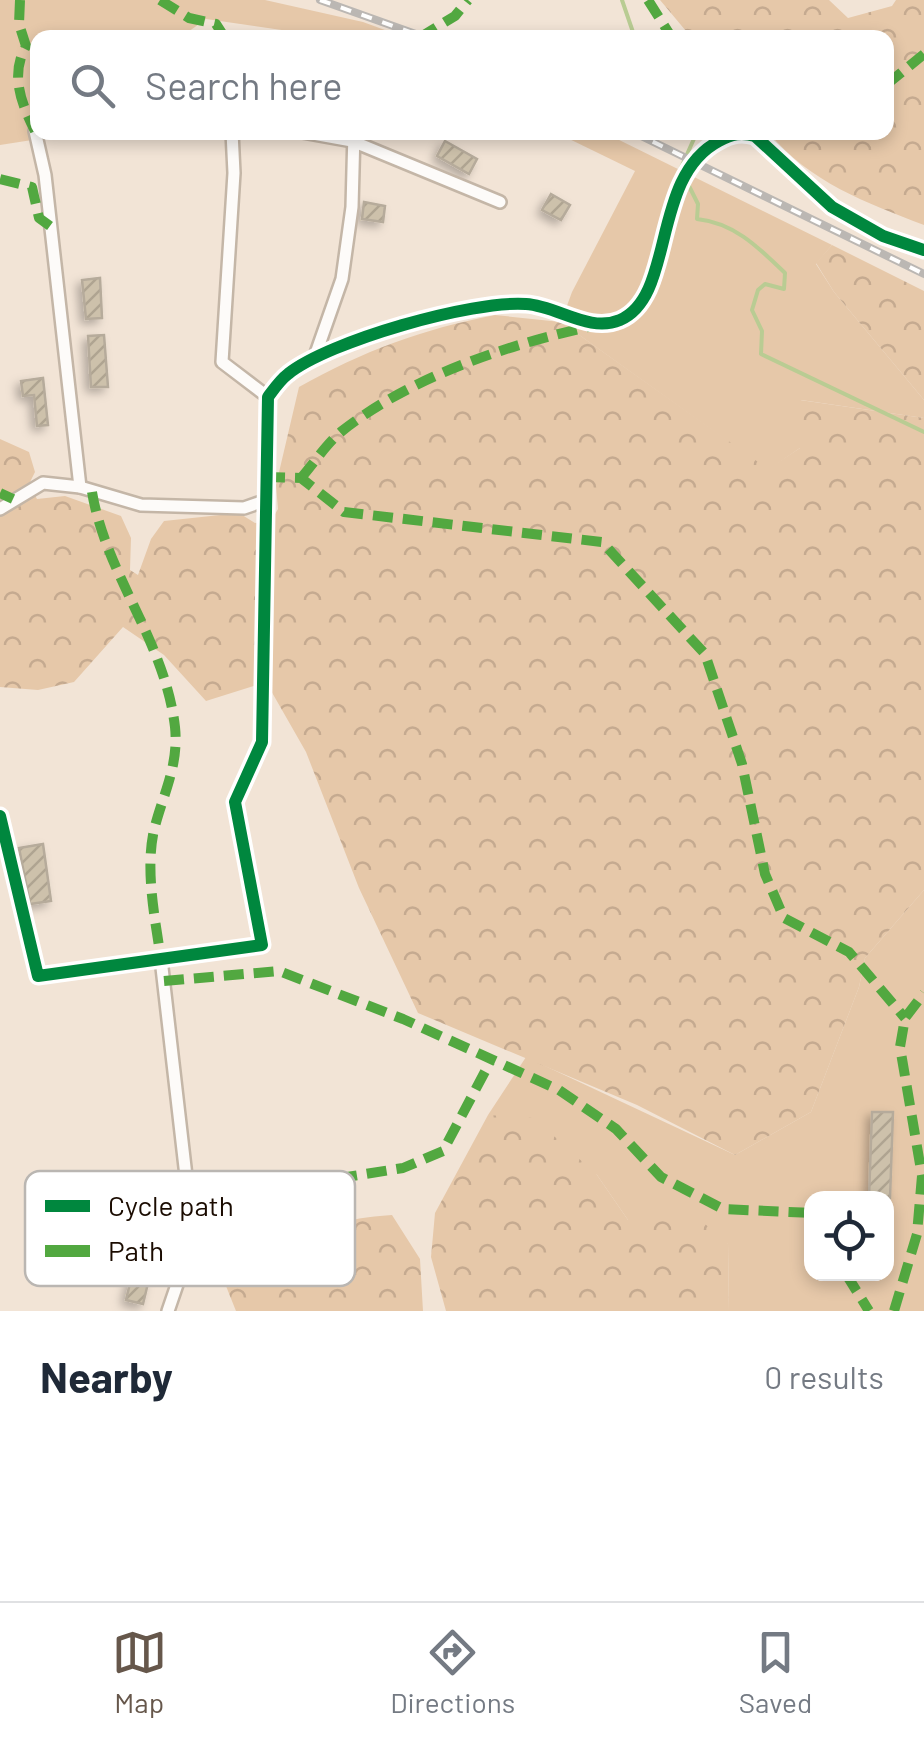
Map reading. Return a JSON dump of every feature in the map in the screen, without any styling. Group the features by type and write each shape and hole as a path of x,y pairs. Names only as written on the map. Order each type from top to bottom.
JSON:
{"street":[{"path":"37,140 45,175 80,488"},
{"path":"232,140 234,173 222,362 268,396"},
{"path":"314,359 342,279 352,207 352,140"},
{"path":"359,140 500,202"},
{"path":"0,816 38,976 262,945 235,802 262,742 268,396 287,374 314,359 425,317 496,303 563,311 595,326 622,320 638,306 650,280 684,174 698,154 722,140"},
{"path":"759,140 832,208 883,236 924,250"},
{"path":"0,509 43,483 80,488 112,499 175,507 244,508 264,500"},
{"path":"161,959 185,1171"},
{"path":"168,1311 177,1286"}],"green space":[{"path":"0,0 265,0 385,30 282,30 206,19 191,30 30,30 32,140 0,145"},
{"path":"660,0 829,0 848,18 892,6 896,0 924,0 924,225 821,178 776,140 894,140 894,30 685,30"},
{"path":"571,140 619,140 832,245 816,264 834,292 924,400 924,418 801,400 800,448 768,470 561,322 572,292 635,171"},
{"path":"832,245 924,291 924,400 834,292 816,263"},
{"path":"495,315 561,322 768,469 800,448 800,400 924,418 924,890 865,958 859,987 811,1112 735,1155 637,1105 418,1013 359,888 306,752 266,682 206,701 164,655 123,627 74,682 38,690 0,687 0,439 29,452 35,472 29,484 37,499 65,496 121,516 131,538 130,570 138,575 151,539 164,521 239,513 255,523 271,521 278,509 276,485 299,387 394,343"},
{"path":"924,890 924,1311 729,1311 728,1244 628,1220 597,1175 488,1115 526,1057 735,1155 811,1112 859,987 865,958"},
{"path":"488,1115 534,1118 597,1175 628,1220 697,1217 728,1244 729,1311 446,1311 431,1257 435,1213"},
{"path":"392,1215 420,1259 423,1311 236,1311 226,1286 355,1286 355,1220"}],"building":[{"path":"445,141 477,159 469,174 437,156"},
{"path":"551,194 570,205 561,220 542,210"},
{"path":"364,202 385,206 383,222 362,219"},
{"path":"100,278 102,318 86,319 82,280"},
{"path":"104,335 108,387 91,387 88,336"},
{"path":"43,378 48,425 37,426 34,395 23,396 21,381"},
{"path":"43,844 51,901 30,904 19,848"},
{"path":"872,1112 893,1112 890,1191 869,1191"},
{"path":"129,1286 147,1286 143,1304 126,1300"}],"waterway":[{"path":"622,0 632,30"},
{"path":"676,179 693,140"},
{"path":"689,186 698,204 697,219 735,231 785,273 784,289 765,284 758,290 752,310 762,331 761,354 924,432"}],"railway":[{"path":"320,0 404,30"},
{"path":"649,140 924,274"}],"marked path":[{"path":"20,0 19,24 26,46 18,78 30,120"},
{"path":"160,0 189,18 216,24 220,30"},
{"path":"432,30 455,16 468,0"},
{"path":"648,0 667,30"},
{"path":"894,78 924,54"},
{"path":"0,179 32,187 39,218 50,226"},
{"path":"301,478 342,431 399,394 494,353 592,326"},
{"path":"265,477 301,478 344,512 602,542 705,654 742,764 765,874 784,918 849,952 905,1018"},
{"path":"92,492 109,552 160,666 175,727 172,767 154,830 150,861 161,959"},
{"path":"0,493 13,499"},
{"path":"164,981 279,971 403,1019 559,1090 616,1129 661,1177 723,1209 804,1213"},
{"path":"894,1311 917,1234 922,1176 900,1047 905,1018 924,993"},
{"path":"355,1176 403,1168 443,1151 490,1062"},
{"path":"850,1281 869,1311"}],"cycle path":[{"path":"0,816 38,976 262,945 235,802 262,742 268,397 282,379 308,361 367,336 438,316 526,304 585,321 620,320 638,307 649,287 682,181 697,158 721,140"},
{"path":"759,140 832,207 883,236 924,250"}]}
